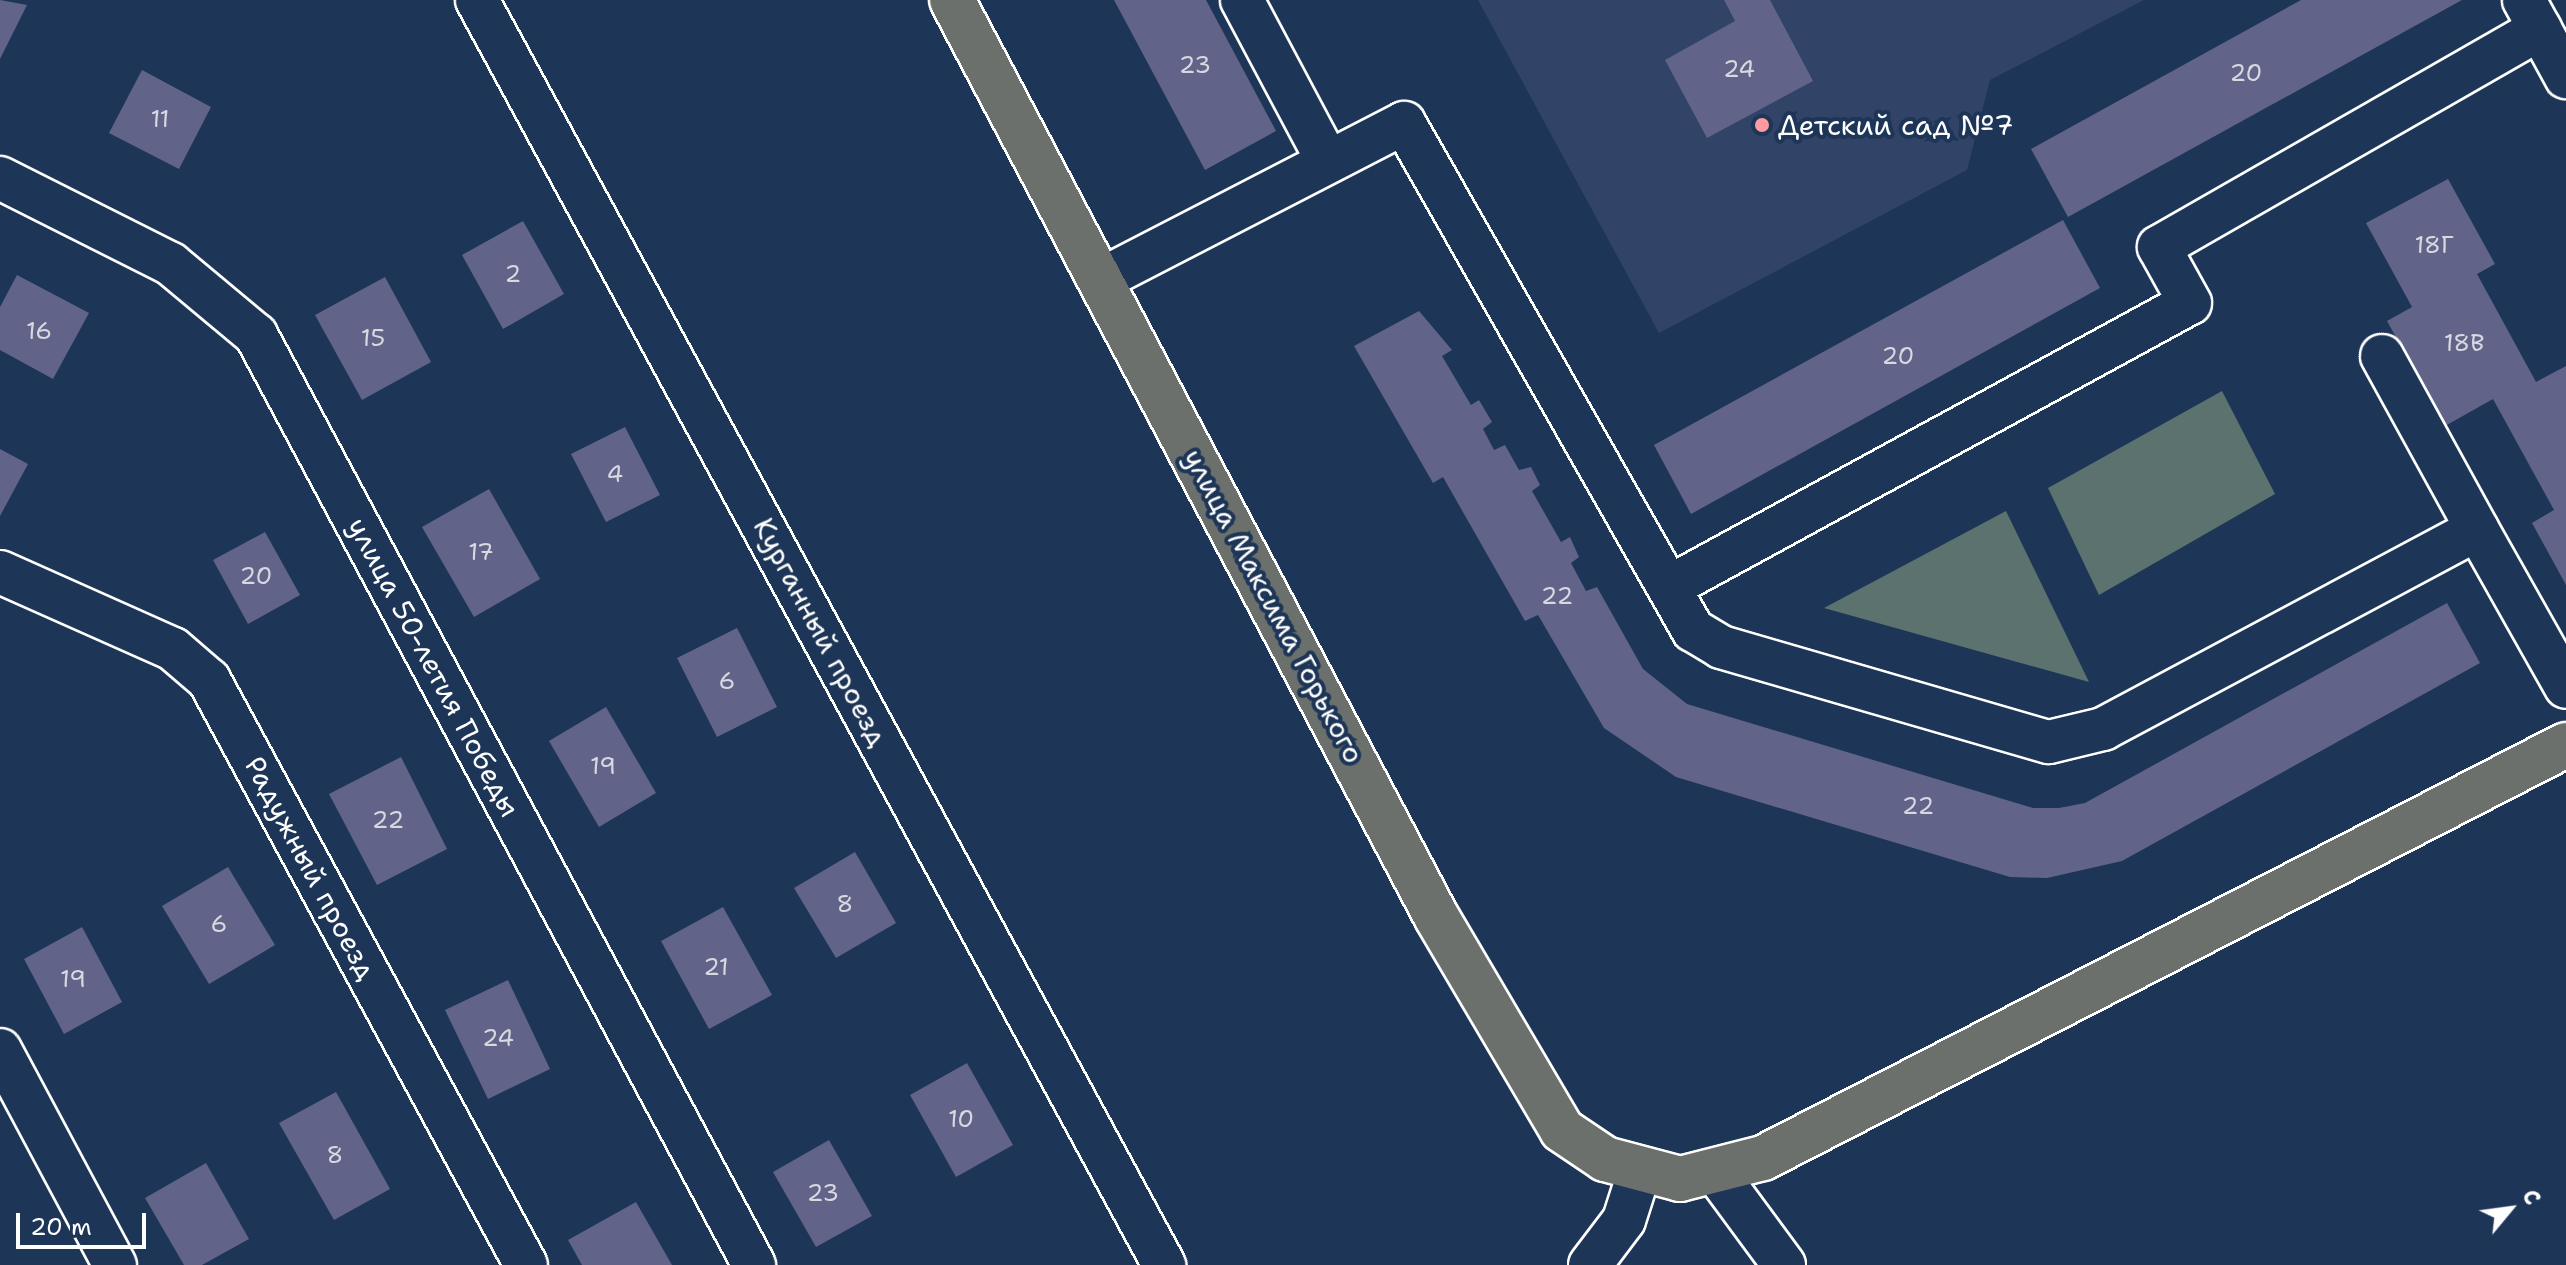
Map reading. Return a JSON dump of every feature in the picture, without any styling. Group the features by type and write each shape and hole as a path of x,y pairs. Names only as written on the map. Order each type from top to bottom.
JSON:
{"main road":[{"name":"улица Максима Горького","path":"952,0 1436,916 1545,1106 1585,1147 1640,1170 1680,1179 1717,1174 1763,1158 2566,745"}],"street":[{"name":"Курганный проезд","path":"477,0 1164,1265"},
{"path":"1242,0 1328,162"},
{"path":"1669,587 2190,303 2159,247 2532,15 2566,77"},
{"path":"1102,279 1404,123 1693,630 1721,647 2049,742 2103,729 2477,529"},
{"name":"улица 50-летия Победы","path":"0,178 171,264 256,335 754,1265"},
{"path":"2382,356 2566,687"},
{"name":"Радужный проезд","path":"0,572 173,649 209,680 526,1265"},
{"path":"0,1050 115,1265"},
{"path":"1590,1265 1624,1220 1640,1170"},
{"path":"1717,1174 1784,1265"}],"shaded area":[{"name":"Детский сад №7","path":"1478,0 2144,0 1990,80 1967,170 1659,333"}],"green space":[{"path":"2222,391 2275,494 2099,595 2048,488"},
{"path":"2006,511 2089,682 1824,608"}],"building":[{"path":"0,0 27,5 0,59"},
{"path":"1114,0 1206,0 1276,131 1205,170"},
{"path":"1724,0 1770,0 1813,81 1707,138 1665,60 1735,21"},
{"path":"2301,0 2462,0 2068,217 2031,149"},
{"path":"142,70 211,107 179,169 109,133"},
{"path":"2448,179 2495,264 2477,274 2536,382 2566,366 2566,585 2532,523 2554,510 2493,399 2445,426 2387,321 2412,307 2366,223"},
{"path":"2063,220 2100,288 1691,514 1654,445"},
{"path":"523,221 564,294 503,329 462,255"},
{"path":"17,275 89,313 53,379 0,350 0,307"},
{"path":"385,277 431,362 362,400 315,315"},
{"path":"1419,311 1452,350 1442,356 1471,405 1479,400 1492,422 1483,429 1494,450 1505,445 1519,470 1531,467 1540,485 1532,491 1561,542 1570,537 1579,557 1571,563 1586,591 1597,587 1643,669 1687,704 2033,808 2059,808 2085,803 2447,603 2480,663 2122,861 2047,878 2010,877 1676,777 1604,728 1538,615 1525,621 1443,477 1433,483 1354,346"},
{"path":"625,427 660,495 606,522 571,454"},
{"path":"0,449 28,464 0,516"},
{"path":"489,489 540,579 474,617 422,527"},
{"path":"265,532 300,595 248,624 213,560"},
{"path":"737,628 777,707 717,737 677,658"},
{"path":"606,707 656,793 599,827 549,741"},
{"path":"401,757 447,849 377,885 329,794"},
{"path":"855,852 896,923 836,958 794,888"},
{"path":"228,867 275,945 209,984 162,906"},
{"path":"723,907 772,995 709,1029 661,941"},
{"path":"82,927 122,1002 64,1034 24,959"},
{"path":"508,980 550,1069 488,1099 445,1010"},
{"path":"967,1063 1013,1145 956,1177 910,1095"},
{"path":"336,1092 390,1189 334,1220 279,1123"},
{"path":"829,1140 872,1216 816,1247 773,1172"},
{"path":"206,1163 249,1239 202,1265 184,1265 145,1198"},
{"path":"636,1202 672,1265 582,1265 568,1240"}],"place":[{"name":"Детский сад №7","path":"1762,125"}]}
